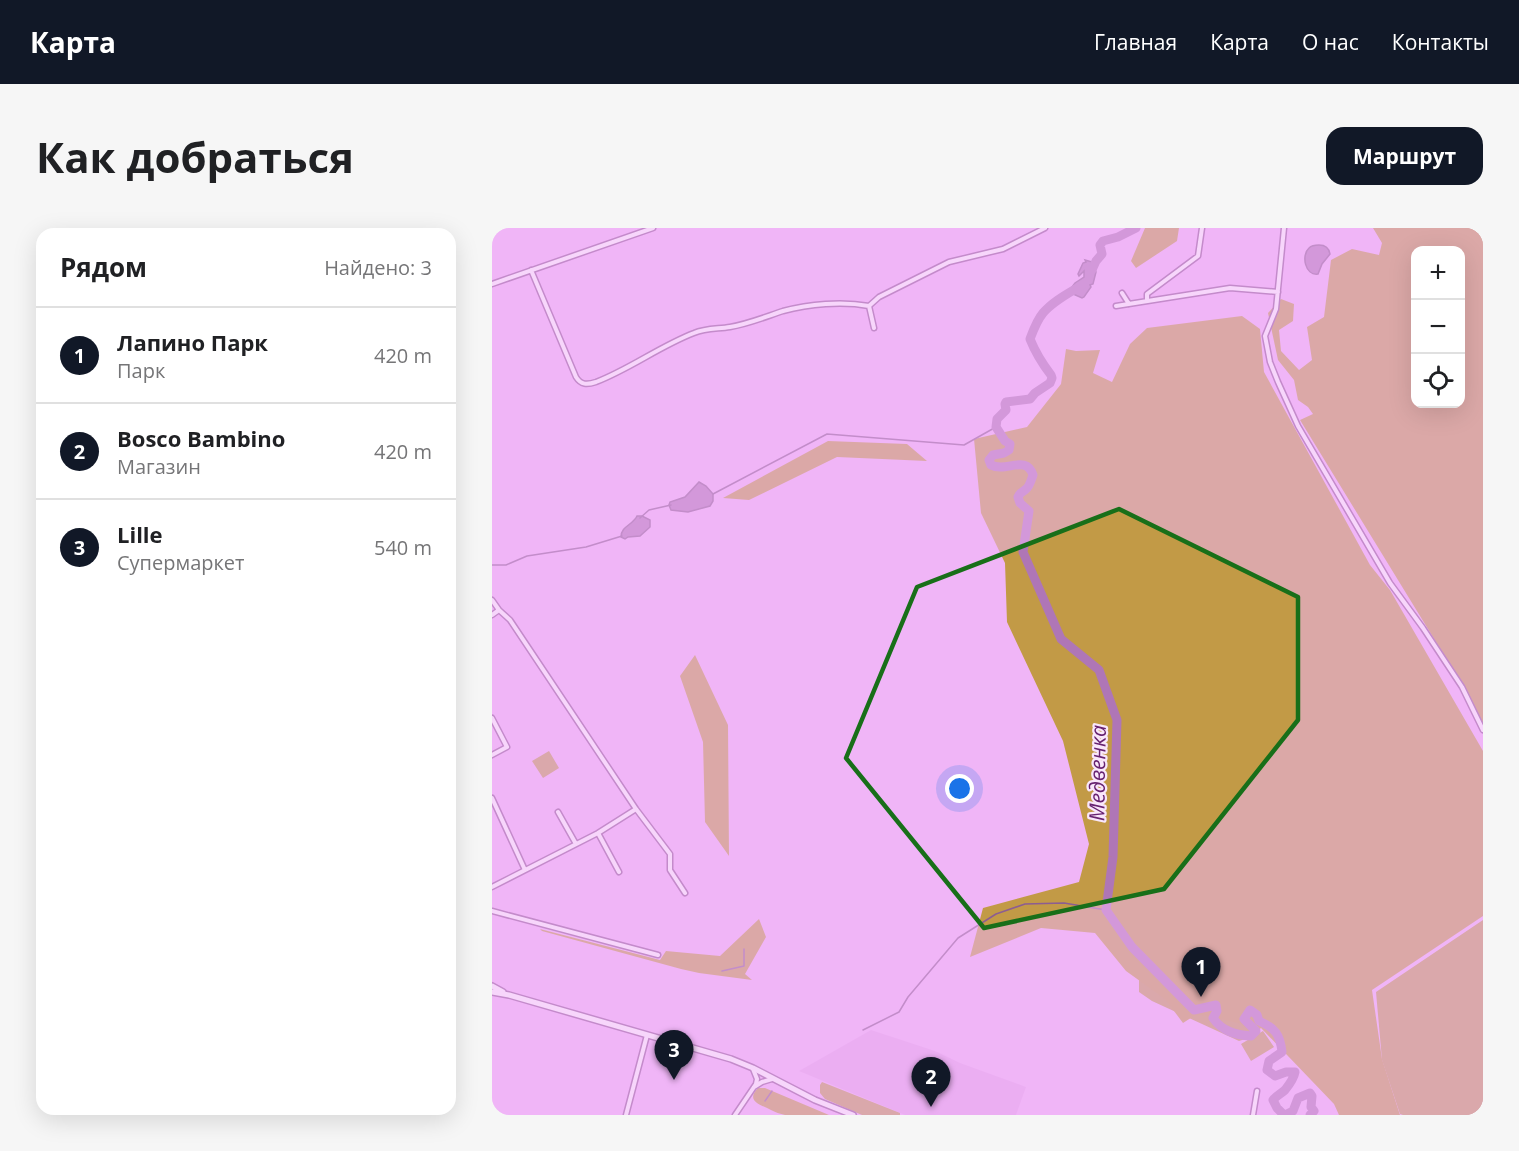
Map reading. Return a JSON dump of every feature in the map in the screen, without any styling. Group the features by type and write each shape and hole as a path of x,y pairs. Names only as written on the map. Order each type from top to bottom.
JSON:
{"main road":[{"path":"492,986 510,996"},
{"path":"492,992 731,1059 814,1100 853,1115"}],"street":[{"path":"492,284 653,228"},
{"path":"531,270 576,377 583,384 595,382 700,331 729,327 796,308 834,304 869,306 879,297 949,262 1003,249 1044,228"},
{"path":"1147,301 1147,294 1198,256 1202,228"},
{"path":"1284,228 1276,309 1265,336 1270,362 1281,390 1298,426 1390,583 1423,627 1455,677 1483,730"},
{"path":"1116,306 1230,288 1278,292"},
{"path":"1122,293 1129,304"},
{"path":"869,306 874,328"},
{"path":"492,600 510,620 636,809 670,854 670,870 685,893"},
{"path":"492,615 499,610"},
{"path":"492,718 507,747 492,755"},
{"path":"492,798 525,870"},
{"path":"492,887 598,833 636,809"},
{"path":"558,812 576,844"},
{"path":"598,833 619,872"},
{"path":"492,911 658,955"},
{"path":"626,1115 647,1035"},
{"path":"735,1115 754,1087 757,1079 753,1068"},
{"path":"754,1087 772,1079"},
{"path":"1252,1115 1257,1091"}],"highlighted area":[{"path":"1119,509 1298,597 1298,720 1164,889 984,928 846,758 917,587"}],"shaded area":[{"path":"1145,228 1179,228 1177,241 1136,268 1131,261"},
{"path":"1373,228 1483,228 1483,724 1458,678 1300,420 1313,414 1298,400 1294,380 1278,360 1268,313 1281,299 1294,304 1293,321 1279,330 1281,351 1299,370 1312,360 1307,327 1324,317 1331,260 1352,249 1379,255 1382,243"},
{"path":"1319,245 1326,247 1330,254 1318,274 1314,274 1307,268 1305,255 1310,247"},
{"path":"1085,260 1096,261 1094,266 1096,272 1093,284 1082,298 1073,294 1072,287 1084,277 1084,271 1079,276 1078,274"},
{"path":"1242,316 1260,329 1264,372 1370,565 1390,590 1483,751 1483,916 1372,990 1382,1059 1400,1115 1339,1115 1334,1104 1261,1028 1197,1014 1183,1023 1165,999 1126,971 1095,933 1041,928 970,957 983,908 1079,882 1089,844 1063,741 1007,622 1005,563 981,513 974,439 1027,427 1061,384 1066,349 1100,350 1093,373 1112,382 1130,344 1147,328"},
{"path":"828,441 907,444 927,461 837,457 749,500 723,498"},
{"path":"699,482 713,494 710,506 688,512 671,510 670,502 685,497"},
{"path":"637,516 650,520 650,527 640,536 625,539 621,537 623,530"},
{"path":"695,655 728,725 729,856 705,822 703,742 680,676"},
{"path":"549,751 559,768 543,778 532,761"},
{"path":"759,919 766,937 745,974 752,980 681,969 540,929 660,960 666,951 720,956"},
{"path":"1483,920 1483,1115 1400,1114 1382,1060 1376,992"},
{"path":"1139,973 1268,1013 1258,1032 1239,1041 1152,1001 1139,992"},
{"path":"871,1030 935,1051 960,1063 1026,1087 1016,1115 905,1115 799,1071"},
{"path":"1263,1031 1274,1047 1251,1061 1241,1044"},
{"path":"822,1082 900,1113 900,1115 862,1115 825,1099 820,1093"},
{"path":"758,1088 765,1088 829,1115 778,1113 756,1102 753,1096"}],"waterway":[{"name":"Медвенка","path":"1092,270 1102,254 1100,245 1103,241 1136,228"},
{"name":"Медвенка","path":"1082,285 1051,305 1037,322 1030,339 1052,378 1050,383 1030,399 1006,402 1006,410 997,419 996,427 1005,441 1010,444 1009,450 993,455 989,460 991,465 997,467 1026,466 1033,475 1028,486 1018,497 1020,503 1029,511 1023,552 1061,639 1099,670 1117,720 1113,857 1106,910 1132,947 1194,1010 1216,1005 1217,1011 1213,1018 1220,1026 1234,1033 1251,1036 1256,1031 1244,1019 1250,1010 1257,1015 1259,1021 1276,1032 1282,1052 1269,1061 1267,1070 1275,1076 1295,1072 1285,1090 1273,1100 1284,1115"},
{"path":"713,494 827,434 964,445 996,427"},
{"path":"640,518 649,510 671,505"},
{"path":"492,565 506,565 527,556 586,547 622,536"},
{"path":"863,1030 899,1012 908,997 958,938 996,914 1025,904 1064,903 1106,910"},
{"path":"722,971 744,966 744,949"},
{"path":"765,1101 772,1091"},
{"name":"Медвенка","path":"1285,1115 1293,1111 1298,1098 1310,1093 1311,1107 1314,1111 1310,1115"}],"place":[{"name":"Лапино Парк","path":"1201,997"},
{"name":"Lille","path":"674,1080"},
{"name":"Bosco Bambino","path":"931,1107"}]}
